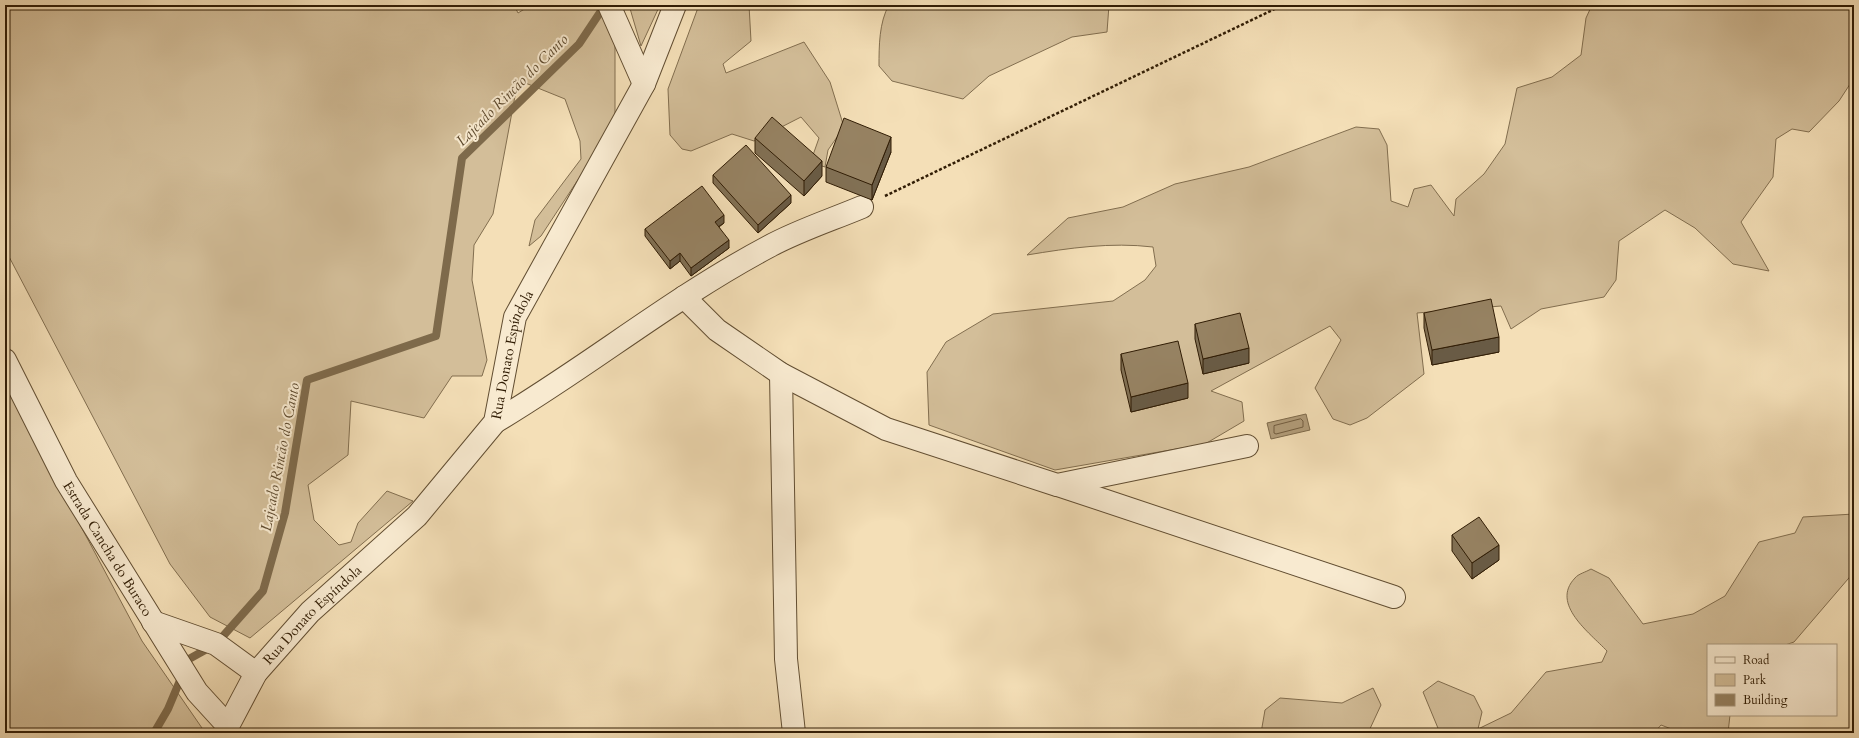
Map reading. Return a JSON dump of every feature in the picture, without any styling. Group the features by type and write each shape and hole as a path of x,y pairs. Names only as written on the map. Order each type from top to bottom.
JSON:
{"street":[{"path":"609,5 644,84"},
{"name":"Rua Donato Espíndola","path":"228,730 256,673 310,612 417,516 495,422 515,317 644,84 675,5"},
{"path":"495,422 537,398 684,297 769,246 862,207"},
{"path":"684,297 717,330 781,374 886,429 1394,598"},
{"name":"Estrada Cancha do Buraco","path":"5,360 66,481 197,692 228,730"},
{"path":"781,374 786,660 794,733"},
{"path":"1057,485 1246,446"},
{"path":"153,622 216,644 256,673"}],"path":[{"path":"862,207 1283,5"}],"green space":[{"path":"5,5 514,5 518,13 531,5 602,5 615,26 615,115 589,163 541,236 529,246 535,220 581,159 580,141 565,99 518,80 493,214 474,245 472,280 487,360 482,376 452,376 424,418 351,401 348,455 308,485 314,520 339,545 351,542 358,523 387,491 413,501 250,638 210,617 170,564 5,249"},
{"path":"629,5 660,5 641,46"},
{"path":"699,5 749,5 751,41 723,64 726,73 804,42 830,82 844,127 828,150 825,167 816,164 813,155 819,138 801,117 754,141 732,134 691,151 682,149 670,135 668,89"},
{"path":"889,5 1109,5 1107,32 1072,37 989,76 963,99 892,81 879,66 881,27"},
{"path":"1592,5 1854,5 1854,78 1839,101 1809,132 1792,129 1776,139 1773,177 1741,222 1769,271 1733,264 1695,228 1665,210 1619,241 1616,280 1604,297 1541,309 1511,329 1501,306 1417,313 1424,374 1367,418 1350,425 1333,419 1315,388 1341,340 1330,326 1211,391 1242,402 1244,421 1205,444 1055,470 929,425 927,372 946,342 993,314 1113,301 1145,280 1156,266 1153,247 1122,245 1090,246 1027,255 1068,218 1123,207 1175,184 1249,167 1356,127 1379,129 1387,145 1391,201 1408,207 1414,189 1431,185 1454,216 1456,199 1484,174 1505,144 1517,88 1552,77 1581,55 1586,18"},
{"path":"5,384 142,641 202,728 202,733 5,733"},
{"path":"1854,514 1854,572 1794,642 1788,644 1707,644 1707,716 1730,716 1728,733 1682,733 1661,725 1654,733 1440,733 1423,692 1438,681 1474,696 1482,712 1478,729 1511,713 1546,672 1602,662 1607,651 1575,618 1567,598 1568,588 1580,574 1591,569 1609,578 1643,624 1693,614 1725,596 1759,542 1795,533 1803,517"},
{"path":"1373,688 1381,705 1368,733 1261,733 1265,710 1280,698 1342,703"}],"water":[{"path":"1306,414 1310,430 1271,439 1267,423"}],"building":[{"path":"772,117 822,161 804,181 755,138"},
{"path":"844,118 891,137 872,185 826,167"},
{"path":"746,145 791,195 758,225 713,175"},
{"path":"702,186 724,215 715,222 729,240 691,268 680,253 670,261 645,229"},
{"path":"1491,299 1499,337 1432,350 1424,313"},
{"path":"1240,313 1249,348 1203,359 1195,324"},
{"path":"1178,341 1188,383 1131,397 1121,354"},
{"path":"1479,517 1499,545 1472,563 1452,535"}],"waterway":[{"name":"Lajeado Rincão do Canto","path":"154,733 168,709 189,659 216,644 263,591 285,513 307,380 436,336 462,158 579,44 605,5"}]}
